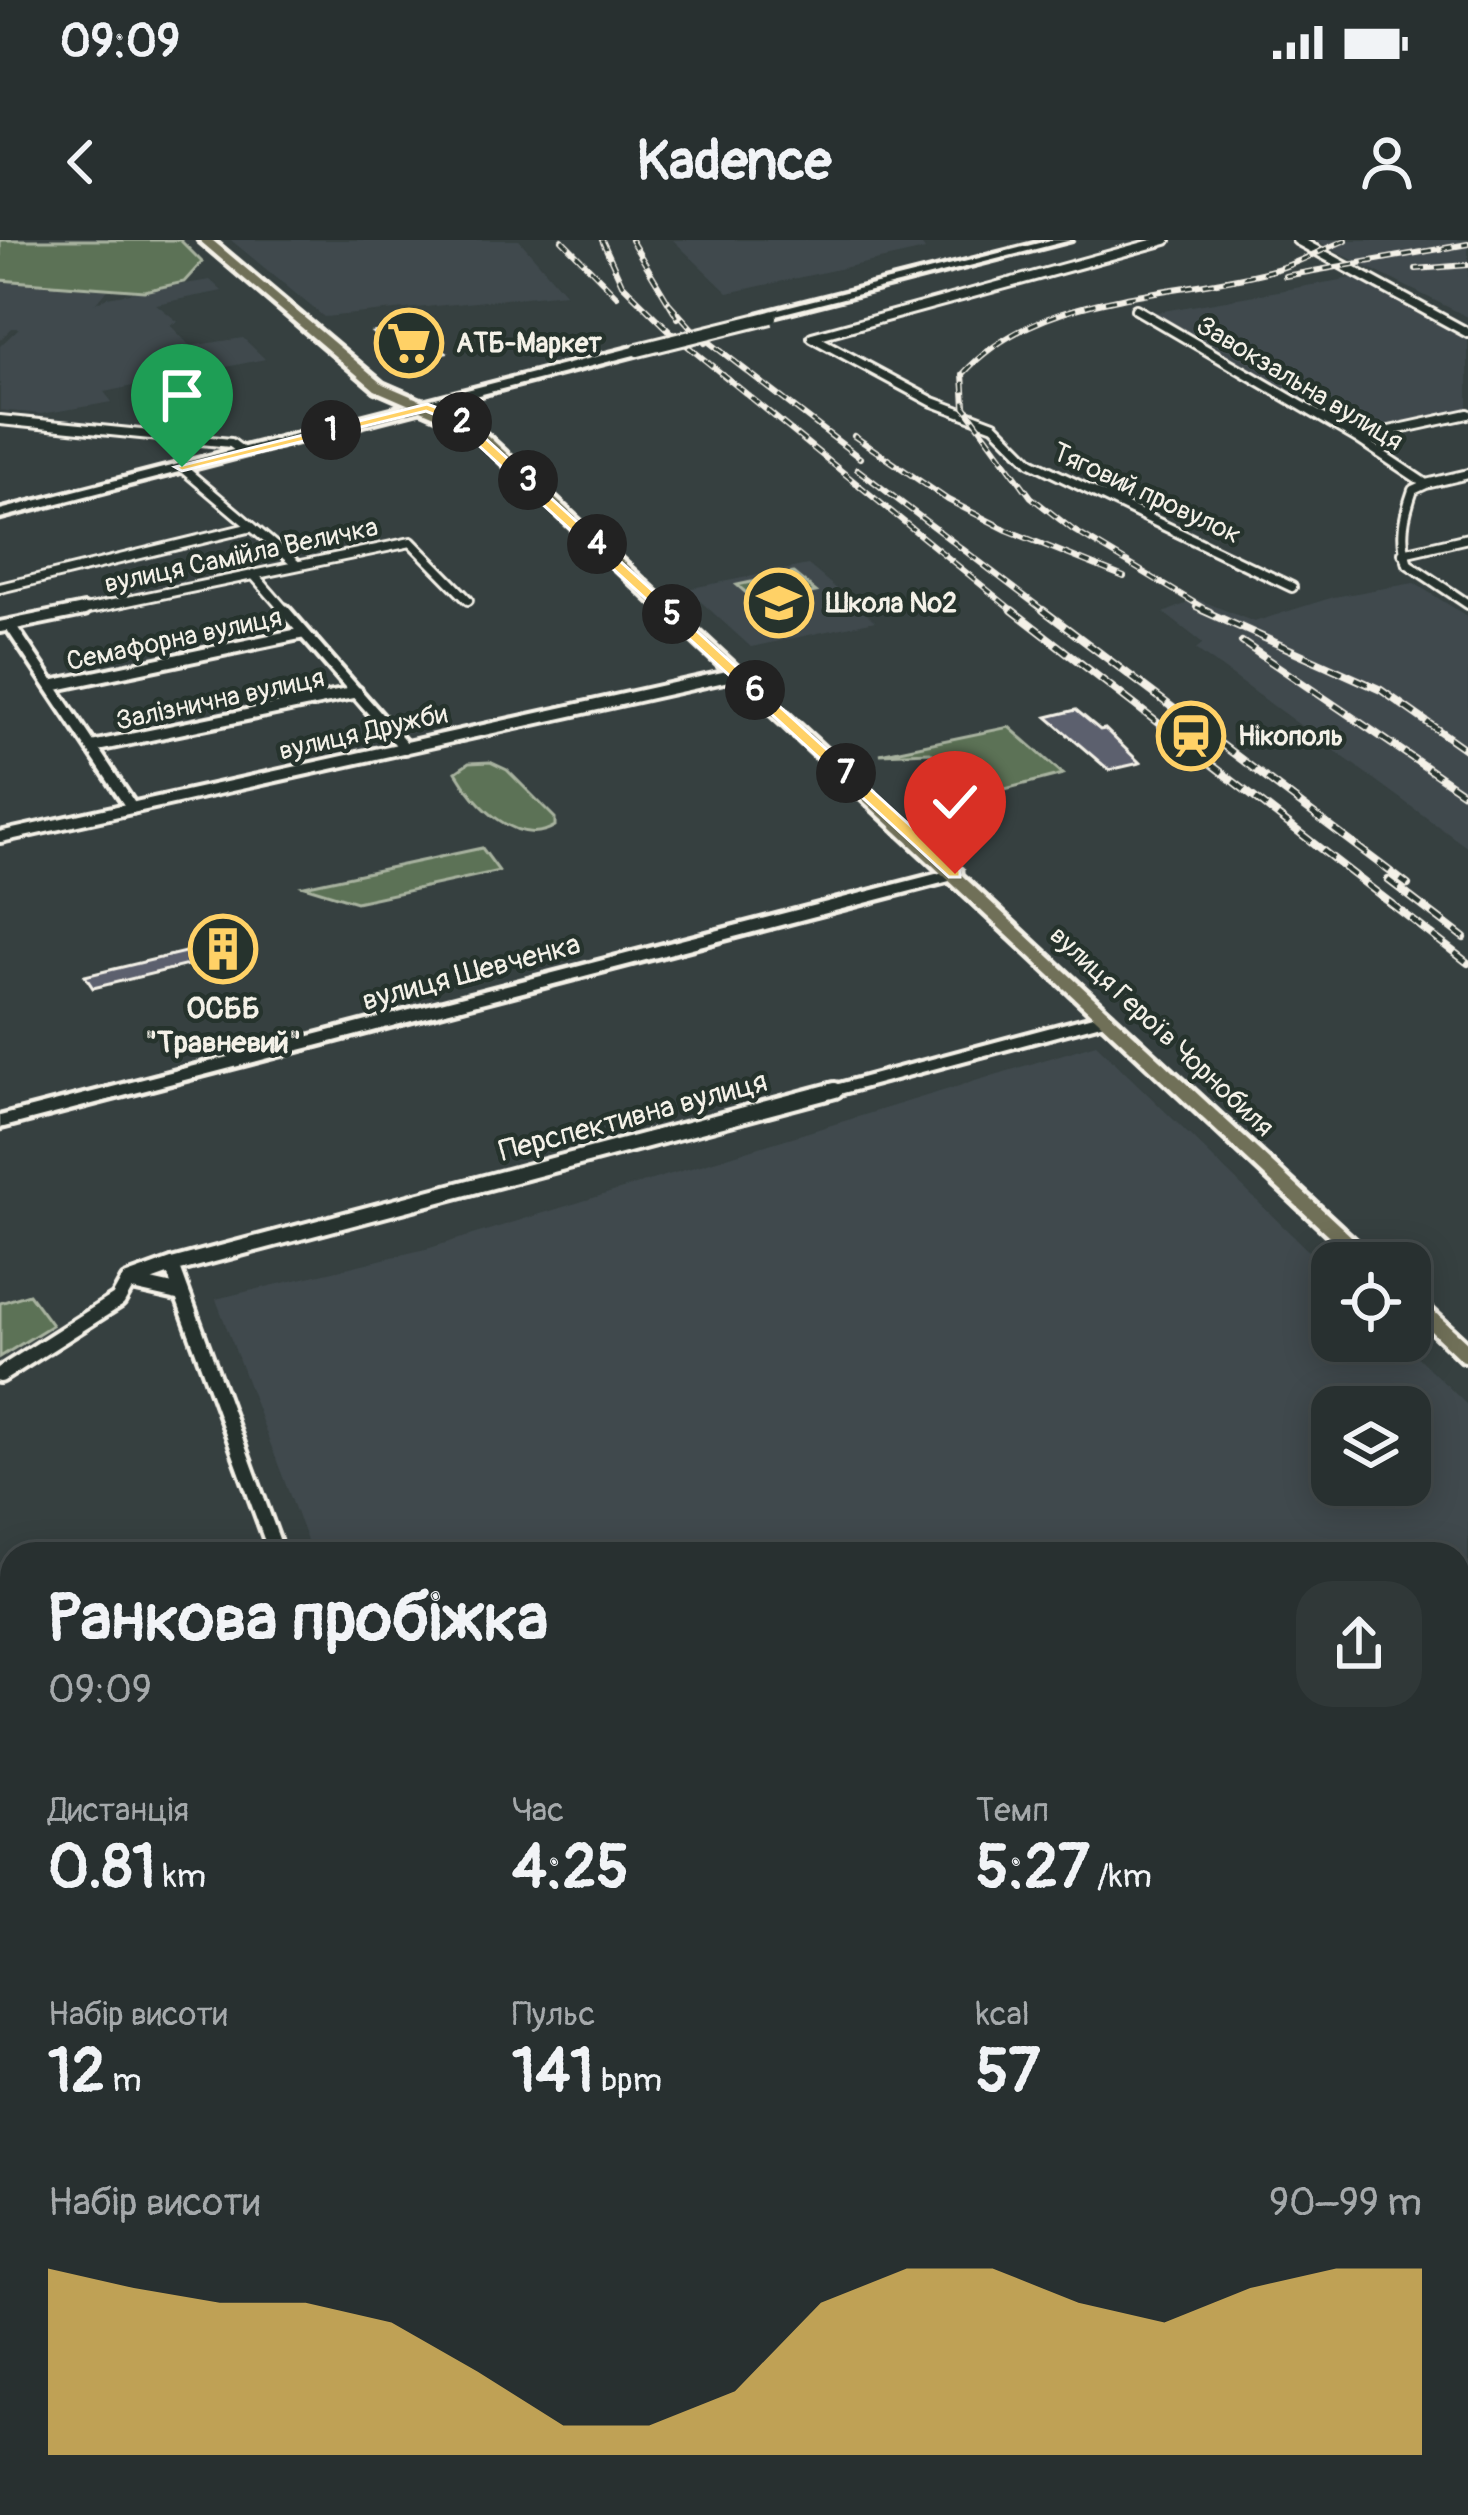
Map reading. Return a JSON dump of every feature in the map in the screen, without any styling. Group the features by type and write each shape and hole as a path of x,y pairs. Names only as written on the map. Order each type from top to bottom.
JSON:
{"main road":[{"name":"вулиця Героїв Чорнобиля","path":"205,240 379,387 471,427 1348,1242"},
{"path":"0,514 182,467 407,400 636,348 1064,240"},
{"path":"0,502 427,407 636,348"},
{"name":"вулиця Шевченка","path":"0,1122 955,874"},
{"path":"1431,1320 1468,1355"}],"street":[{"name":"Тяговий провулок","path":"1166,240 812,338 933,402 994,425 1030,462 1225,551 1292,587"},
{"path":"1297,240 1468,333"},
{"name":"Завокзальна вулиця","path":"1136,309 1357,438 1426,484"},
{"path":"1357,438 1468,414"},
{"path":"0,420 237,447"},
{"path":"182,467 297,565"},
{"path":"1426,484 1468,474"},
{"name":"Завокзальна вулиця","path":"1403,553 1403,517 1413,490 1426,484"},
{"path":"0,588 252,527"},
{"path":"1468,538 1403,553 1408,564 1468,604"},
{"name":"вулиця Самійла Величка","path":"5,626 411,542 468,600"},
{"path":"253,574 405,748"},
{"path":"5,626 132,808"},
{"name":"Семафорна вулиця","path":"51,686 304,633"},
{"name":"вулиця Дружби","path":"0,837 737,674"},
{"name":"Залізнична вулиця","path":"92,747 357,692"},
{"name":"Перспективна вулиця","path":"128,1282 172,1265 1108,1017"},
{"path":"172,1265 273,1542"},
{"path":"0,1375 118,1300 128,1282 182,1294"}],"shaded area":[{"path":"231,240 519,240 565,293 324,317"},
{"path":"673,240 918,240 925,250 728,293"},
{"path":"1316,240 1468,240 1468,317 1333,250"},
{"path":"1352,278 1468,341 1468,410 1358,434 1152,313"},
{"path":"210,280 222,291 156,304 178,322 170,325 190,346 243,338 265,359 104,392 112,402 41,414 0,410 0,346 19,328 12,328 0,340 0,282 108,290 94,304 107,297"},
{"name":"Школа №2","path":"808,565 875,621 751,647 687,589"},
{"path":"1414,583 1468,617 1468,848 1196,649 1203,643 1164,613 1197,599 1254,622 1334,597"},
{"path":"1096,1044 1311,1254 1311,1362 1423,1362 1468,1406 1468,1542 307,1542 216,1299 430,1248"}],"green space":[{"path":"0,240 180,240 202,262 184,282 144,291 0,280"},
{"path":"793,573 816,592 759,604 737,585"},
{"path":"1009,727 1063,774 935,807 934,796 963,783 930,752 880,754"},
{"path":"490,762 507,770 555,818 555,826 526,832 485,809 456,772 469,763"},
{"path":"482,848 499,871 356,902 304,886"},
{"path":"29,1294 52,1325 0,1357 0,1303"}],"building":[{"name":"АТБ-Маркет","path":"412,326 446,352 406,360 373,333"},
{"path":"1076,710 1105,729 1140,763 1109,770 1047,717"},
{"path":"218,944 221,957 93,988 85,976"}],"railway":[{"path":"562,240 617,296"},
{"path":"602,240 622,284 674,335 1016,613"},
{"path":"631,240 678,318"},
{"path":"1206,610 1210,612 1073,530 1031,497 965,407 963,374 994,346 1069,311 1277,269 1346,240"},
{"path":"1285,276 1468,244"},
{"path":"1416,269 1468,265"},
{"path":"669,303 705,343"},
{"path":"700,335 860,458"},
{"path":"854,436 948,500 1007,530 1124,577"},
{"path":"857,469 1047,613"},
{"path":"1196,607 1209,613"},
{"path":"1012,610 1468,963"},
{"path":"1043,610 1408,885"},
{"path":"1202,610 1381,690 1468,751"},
{"path":"1242,642 1468,796"},
{"path":"1388,880 1464,938"}],"place":[{"name":"АТБ-Маркет","path":"409,343"},
{"name":"Школа №2","path":"779,603"},
{"name":"Нікополь","path":"1191,736"},
{"name":"ОСББ \"Травневий\"","path":"223,949"}],"route":[{"path":"182,467 427,407 458,419 955,874"}]}
